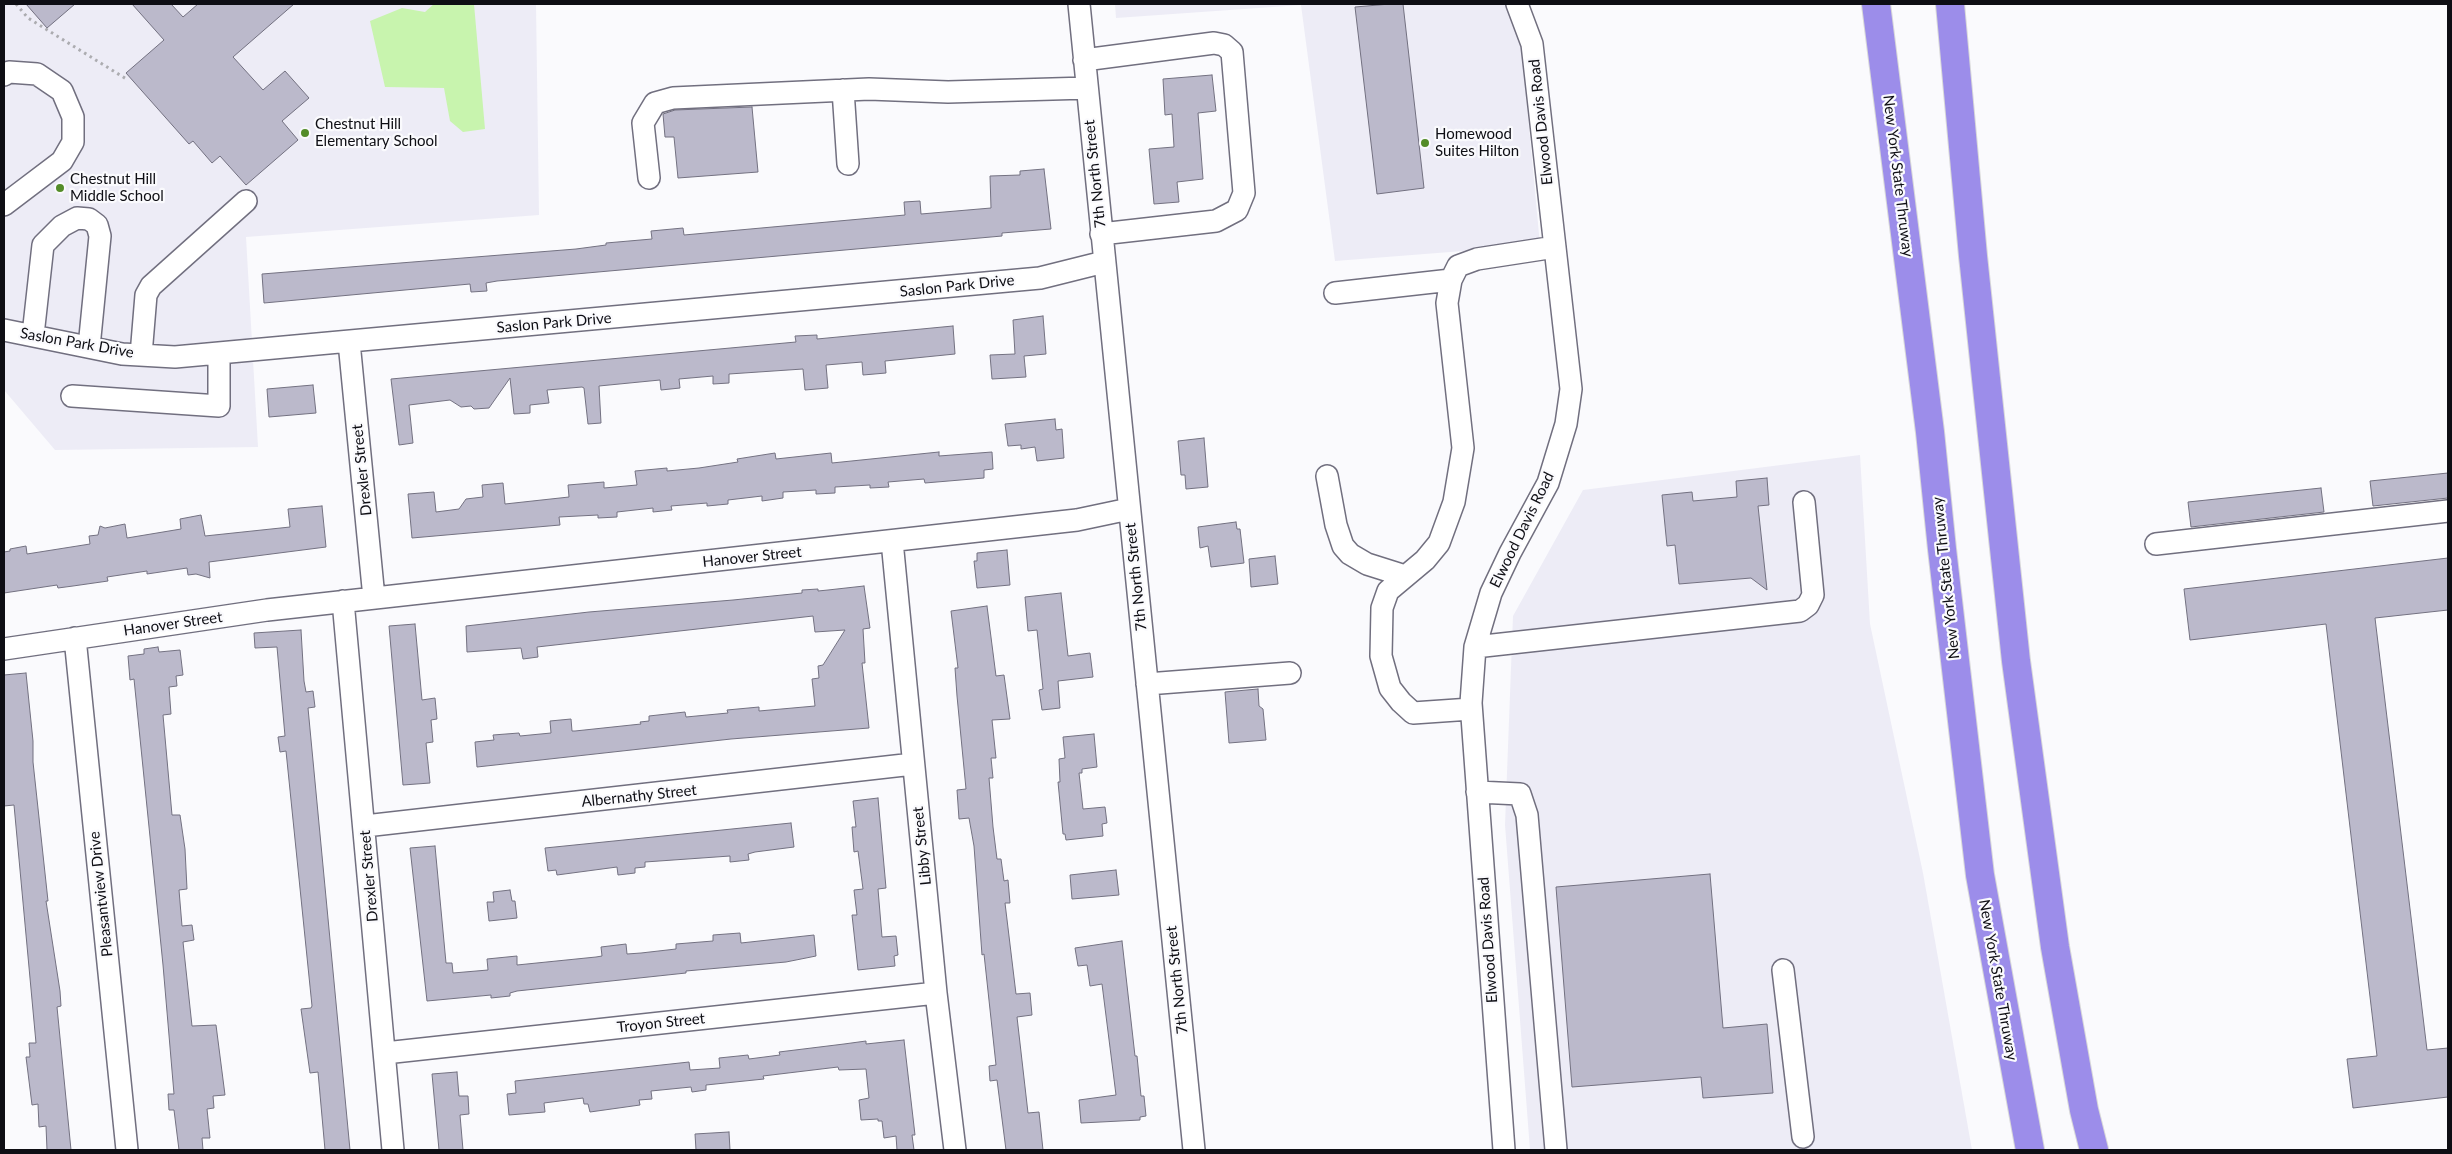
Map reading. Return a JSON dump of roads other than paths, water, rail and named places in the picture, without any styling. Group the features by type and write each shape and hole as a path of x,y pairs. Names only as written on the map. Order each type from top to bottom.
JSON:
{"highway":[{"name":"New York State Thruway","path":"1876,4 1930,432 1980,875 2030,1150"},
{"path":"1950,4 1973,256 2016,661 2054,947 2084,1110 2094,1150"}],"street":[{"name":"7th North Street","path":"1079,4 1194,1150"},
{"name":"Elwood Davis Road","path":"1504,1150 1471,710 1475,647 1491,593 1510,552 1548,483 1566,424 1571,389 1532,44 1517,4"},
{"path":"1084,60 1214,43 1224,45 1232,52 1244,193 1237,210 1216,221 1101,234"},
{"path":"4,75 8,72 37,74 62,91 73,117 73,125 72,142 62,161 4,205"},
{"path":"649,178 643,123 655,103 673,98 869,89 948,92 1087,88"},
{"path":"844,90 848,164"},
{"path":"141,354 146,294 150,286 246,201"},
{"path":"33,336 43,245 62,226 77,218 89,219 97,225 100,236 89,347"},
{"path":"1471,710 1413,713 1390,688 1381,656 1382,608 1388,591 1425,560 1438,543 1454,502 1463,448 1447,302 1451,280 1458,266 1477,259 1555,246"},
{"name":"Saslon Park Drive","path":"4,330 122,354 175,357 1040,278 1104,262"},
{"path":"1335,292 1451,280"},
{"name":"Drexler Street","path":"349,342 374,598"},
{"path":"72,396 219,406 219,353"},
{"path":"1327,476 1336,525 1343,546 1350,554 1367,564 1405,576"},
{"path":"1475,647 1800,611 1808,605 1813,595 1804,502"},
{"name":"Hanover Street","path":"4,650 75,638 343,601 1077,520 1129,510"},
{"path":"2156,544 2448,511"},
{"name":"Libby Street","path":"892,541 936,993 956,1150"},
{"name":"Drexler Street","path":"343,601 365,826 393,1150"},
{"name":"Pleasantview Drive","path":"75,638 127,1150"},
{"path":"1147,684 1290,673"},
{"name":"Albernathy Street","path":"365,826 914,764"},
{"path":"1477,792 1520,794 1527,815 1556,1150"},
{"path":"1783,970 1802,1137"},
{"name":"Troyon Street","path":"385,1053 936,993"}],"place":[{"name":"Chestnut Hill Elementary School","path":"305,133"},
{"name":"Homewood Suites Hilton","path":"1425,143"},
{"name":"Chestnut Hill Middle School","path":"60,188"}]}
